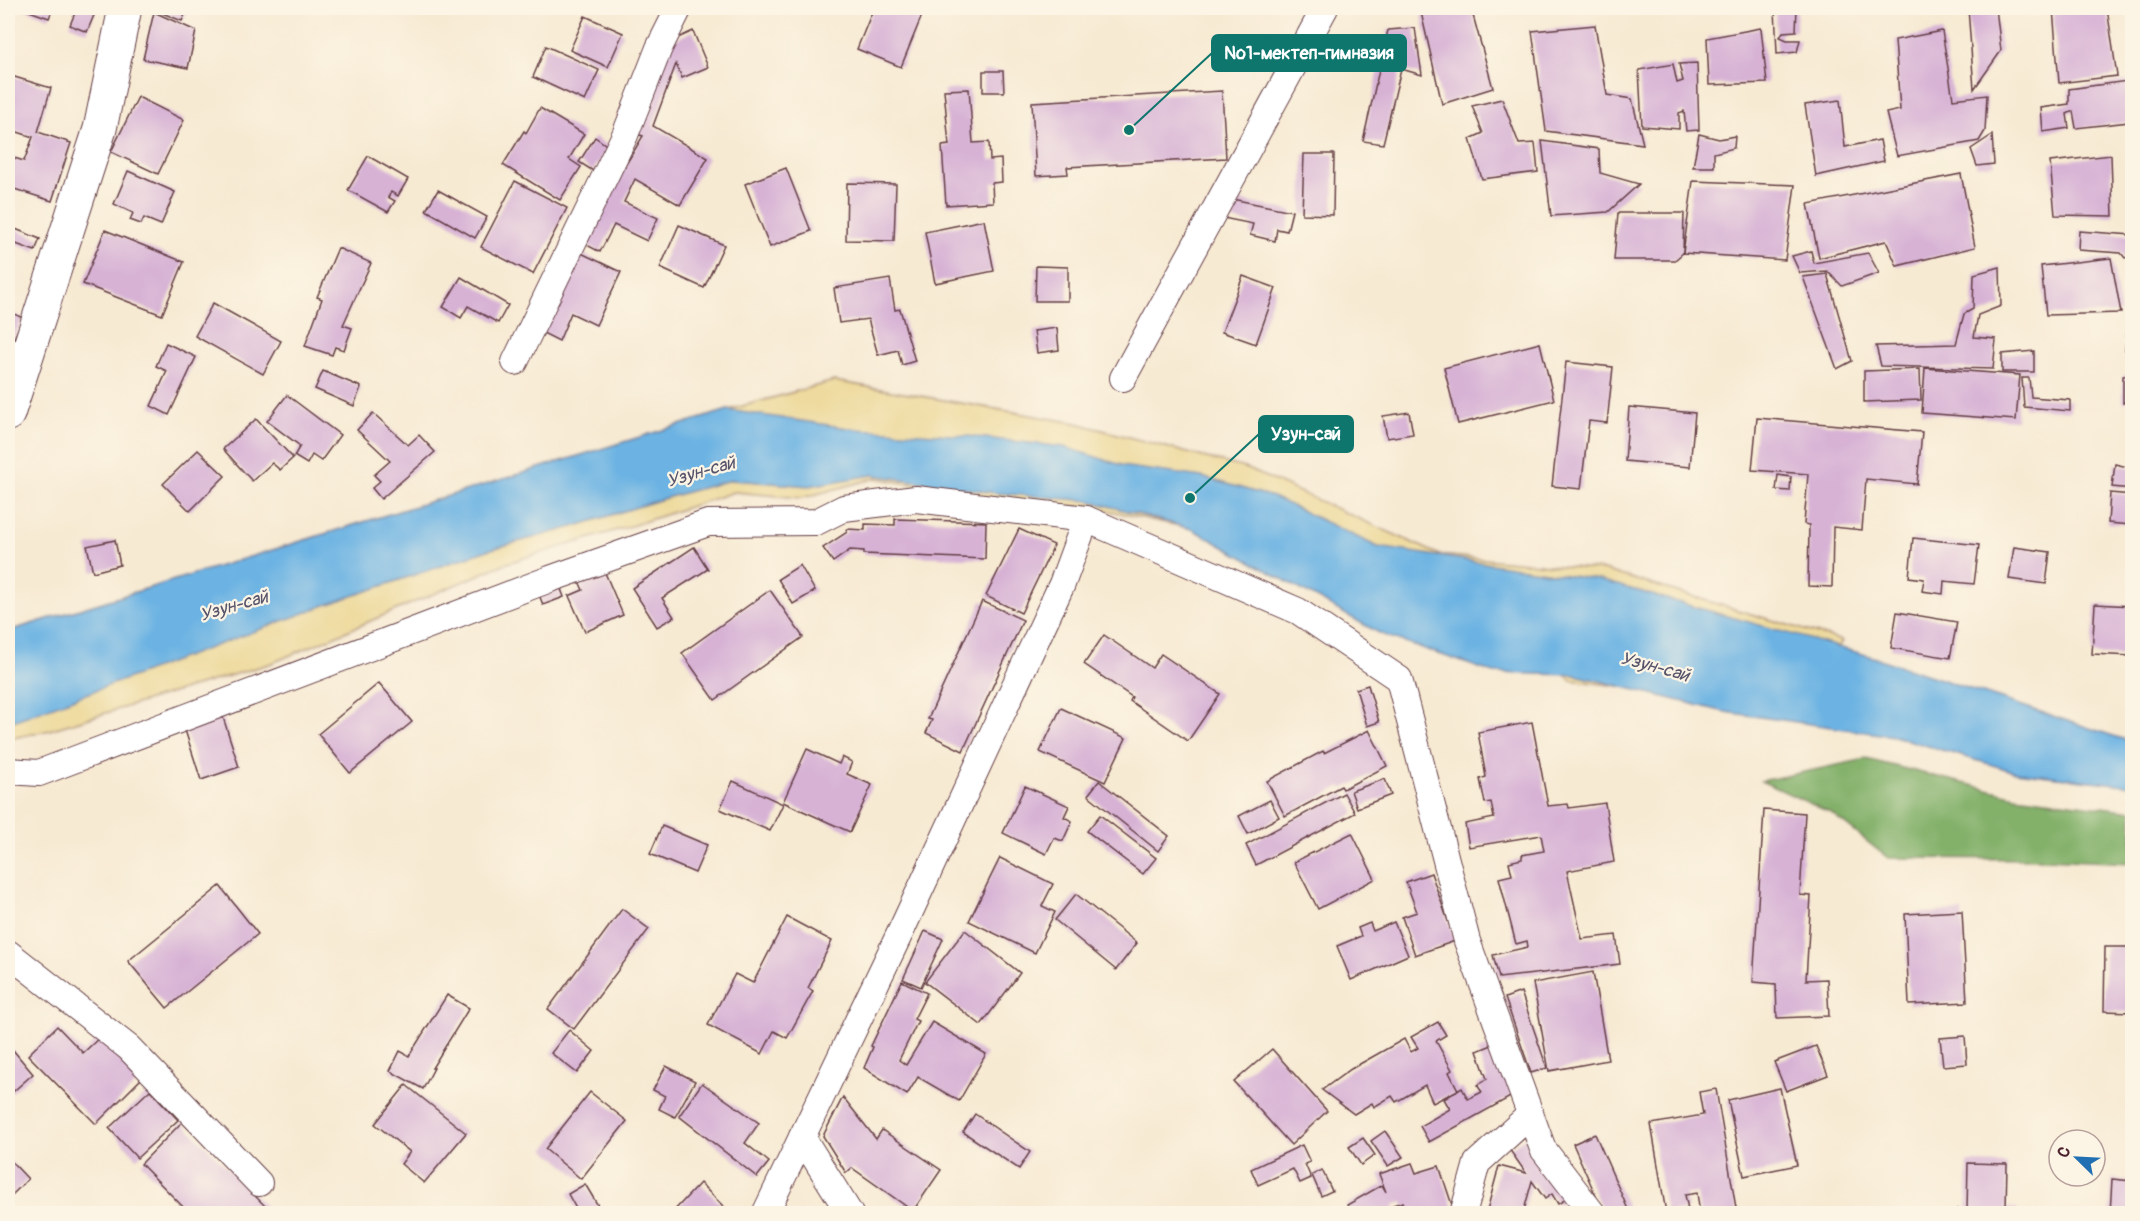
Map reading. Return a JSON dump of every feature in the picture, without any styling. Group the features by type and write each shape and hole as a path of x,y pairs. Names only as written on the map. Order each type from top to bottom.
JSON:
{"street":[{"path":"8,414 100,129 125,8"},
{"path":"515,362 625,135 659,48 679,8"},
{"path":"1123,378 1325,8"},
{"path":"8,771 39,773 550,579 708,523 816,522 844,508 916,500 1086,519 1298,611 1399,680 1467,941 1530,1115 1543,1149 1593,1214"},
{"path":"765,1214 901,931 1057,595 1086,519"},
{"path":"8,953 129,1048 259,1183"},
{"path":"1463,1214 1477,1163 1530,1115"},
{"path":"802,1137 850,1214"}],"green space":[{"path":"1866,759 2015,796 2132,811 2132,863 2045,859 1888,858 1831,813 1761,781"}],"sand":[{"path":"834,381 1076,423 1248,469 1440,555 1603,570 1842,641 1802,710 1571,680 1472,603 1193,529 1092,507 1004,500 876,478 802,498 734,492 504,564 272,663 46,731 8,739 8,632 12,630 728,410"}],"water":[{"path":"728,410 855,429 968,436 1064,447 1128,467 1202,477 1273,497 1378,547 1599,580 1870,656 2132,742 2132,786 2016,772 1894,736 1725,712 1575,675 1494,673 1381,634 1192,529 1090,501 995,493 873,475 809,486 731,480 666,498 488,550 323,606 8,723 8,632 12,630"}],"building":[{"path":"21,8 53,8 49,18"},
{"path":"77,8 97,8 87,32 70,25"},
{"path":"150,8 188,8 182,21"},
{"path":"870,8 925,8 901,67 857,49 872,12"},
{"path":"1420,8 1471,8 1493,88 1442,104"},
{"path":"1775,8 1797,8 1796,31 1783,32 1780,37 1787,40 1800,40 1797,52 1777,54"},
{"path":"1968,8 1996,8 2001,51 1974,89"},
{"path":"2107,8 2117,76 2059,83 2053,9"},
{"path":"154,12 196,31 188,68 143,59"},
{"path":"585,16 623,33 608,67 570,50"},
{"path":"1595,25 1607,95 1632,99 1643,144 1546,131 1532,31"},
{"path":"1415,28 1422,75 1401,69 1383,144 1363,141 1388,30"},
{"path":"1761,28 1767,83 1709,85 1707,38"},
{"path":"693,31 708,67 682,78 676,64 653,126 708,158 680,205 635,179 624,202 658,218 647,241 614,225 600,252 585,244 622,171 643,136 634,133 667,43"},
{"path":"1942,31 1953,99 1987,95 1985,131 1979,141 1897,156 1886,113 1900,110 1895,40"},
{"path":"546,46 599,70 585,101 533,77"},
{"path":"1697,63 1699,130 1686,131 1684,111 1679,113 1679,129 1642,126 1639,70 1673,64 1677,83 1683,81 1679,64"},
{"path":"983,71 1003,71 1004,92 983,92"},
{"path":"8,75 51,88 38,132 71,143 52,201 8,187 8,156 24,161 33,137 8,129"},
{"path":"2127,81 2129,122 2076,128 2073,111 2067,114 2069,128 2043,132 2041,108 2069,104 2069,89"},
{"path":"969,89 973,143 989,142 990,160 1001,159 1002,182 992,183 993,202 946,205 942,146 949,145 944,90"},
{"path":"1222,91 1226,158 1067,167 1068,174 1036,176 1032,102"},
{"path":"138,97 184,120 158,174 111,152"},
{"path":"1502,99 1519,144 1535,143 1538,172 1482,179 1470,139 1483,133 1472,106"},
{"path":"1840,100 1845,147 1880,140 1884,161 1816,176 1805,105"},
{"path":"540,108 584,134 569,159 581,167 560,200 503,165 524,131 526,133"},
{"path":"1699,134 1719,139 1735,136 1734,148 1714,153 1714,167 1693,167"},
{"path":"1992,135 1994,164 1977,166 1971,149"},
{"path":"595,137 609,147 593,171 579,162"},
{"path":"1542,141 1599,149 1600,173 1639,184 1608,212 1551,216"},
{"path":"1304,154 1334,154 1333,215 1302,214"},
{"path":"2111,155 2113,216 2055,215 2050,162"},
{"path":"368,156 408,179 398,196 391,192 388,197 395,201 388,212 348,190"},
{"path":"786,168 811,231 770,247 745,184"},
{"path":"128,171 175,192 161,225 144,218 141,224 130,220 133,213 114,204"},
{"path":"1961,174 1975,247 1897,266 1886,241 1819,258 1808,204"},
{"path":"515,181 567,208 533,274 481,247"},
{"path":"1693,181 1795,185 1785,260 1683,253"},
{"path":"847,183 896,184 894,241 846,240"},
{"path":"438,190 487,217 475,238 426,210"},
{"path":"1227,198 1292,211 1287,231 1277,229 1275,241 1250,235 1253,224 1223,218"},
{"path":"1618,213 1684,213 1683,253 1675,260 1614,260"},
{"path":"984,220 994,271 935,283 925,232"},
{"path":"679,225 724,245 704,288 660,268"},
{"path":"8,226 40,239 35,251 8,241"},
{"path":"105,230 184,262 162,315 83,284"},
{"path":"2079,231 2132,235 2132,256 2125,258 2121,253 2078,250"},
{"path":"338,248 371,263 343,325 352,328 344,350 335,347 332,355 305,346 322,299 317,297"},
{"path":"577,251 621,272 596,325 571,313 559,341 539,331"},
{"path":"1811,251 1814,263 1868,253 1879,273 1842,286 1827,271 1800,273 1792,256"},
{"path":"2111,258 2121,313 2046,315 2041,266"},
{"path":"1036,266 1068,267 1068,301 1035,301"},
{"path":"2000,267 2001,306 1978,315 1974,337 1996,339 1993,369 1881,366 1876,346 1956,344 1964,314 1973,309 1974,274"},
{"path":"1827,274 1852,361 1837,369 1803,277"},
{"path":"1243,276 1276,288 1256,344 1222,332"},
{"path":"461,277 508,305 498,323 468,306 461,318 443,307"},
{"path":"890,279 895,310 900,309 915,361 902,365 898,350 878,355 868,319 839,323 834,288"},
{"path":"2132,292 2132,352 2125,350"},
{"path":"213,303 281,341 263,374 195,336"},
{"path":"8,311 23,318 8,352"},
{"path":"1057,328 1059,350 1037,353 1034,331"},
{"path":"166,343 196,357 169,415 151,406 167,371 156,366"},
{"path":"1540,343 1554,400 1458,424 1444,368"},
{"path":"2034,351 2034,372 2002,372 2002,354"},
{"path":"1566,362 1613,367 1607,423 1589,421 1581,489 1552,486"},
{"path":"1925,368 2020,375 2016,420 1922,413"},
{"path":"1920,369 1921,400 1864,402 1864,371"},
{"path":"323,371 361,387 354,406 315,389"},
{"path":"2132,374 2132,399 2123,403 2123,376"},
{"path":"2022,378 2029,378 2031,397 2070,400 2070,411 2024,407"},
{"path":"287,395 340,435 321,461 312,455 307,464 294,456 300,446 267,421"},
{"path":"1629,407 1695,413 1690,467 1625,461"},
{"path":"1409,412 1413,434 1387,438 1383,416"},
{"path":"373,413 408,445 419,435 435,452 381,499 372,488 380,481 374,475 390,461 357,430"},
{"path":"1757,418 1922,432 1917,484 1866,479 1862,530 1833,527 1832,587 1808,586 1809,525 1804,524 1808,474 1752,470"},
{"path":"256,419 293,458 280,470 272,463 252,481 223,449"},
{"path":"198,450 225,476 190,511 163,484"},
{"path":"2115,464 2132,468 2132,489 2112,487"},
{"path":"1778,475 1791,477 1790,491 1776,490"},
{"path":"2110,493 2132,495 2131,525 2108,523"},
{"path":"895,519 986,522 985,559 864,554 864,551 850,550 833,562 823,548 847,532 847,529 865,530 865,524 895,525"},
{"path":"1019,529 1054,545 1021,613 986,596"},
{"path":"1913,538 1979,545 1974,584 1944,581 1943,594 1922,591 1924,579 1909,577"},
{"path":"115,540 120,565 93,572 87,546"},
{"path":"694,547 708,569 662,598 674,617 657,627 632,588"},
{"path":"2014,547 2050,552 2046,584 2009,579"},
{"path":"800,565 815,591 793,604 778,579"},
{"path":"603,568 623,615 585,632 569,596 583,590 578,579"},
{"path":"558,581 564,597 543,605 537,589"},
{"path":"770,590 803,637 715,700 682,653"},
{"path":"982,601 1023,620 963,751 926,733 932,720 928,719"},
{"path":"2095,604 2132,606 2132,656 2092,654"},
{"path":"1897,612 1957,622 1950,658 1891,648"},
{"path":"1104,635 1152,668 1161,654 1220,694 1188,741 1130,701 1132,697 1084,664"},
{"path":"379,683 412,722 350,773 318,734"},
{"path":"1368,685 1379,722 1367,726 1356,689"},
{"path":"1061,708 1126,738 1105,782 1040,752"},
{"path":"222,714 239,767 201,780 184,727"},
{"path":"1532,722 1548,806 1568,804 1569,808 1605,803 1614,862 1567,871 1582,939 1616,935 1620,964 1499,978 1493,955 1528,947 1527,941 1516,944 1499,878 1512,875 1509,862 1522,859 1522,855 1544,851 1541,835 1469,847 1465,824 1494,818 1491,802 1485,803 1480,779 1486,777 1478,732"},
{"path":"1369,730 1387,766 1343,789 1341,786 1285,816 1267,781"},
{"path":"807,749 839,764 842,757 852,762 847,774 872,785 850,832 783,802"},
{"path":"1385,779 1391,795 1357,808 1351,791"},
{"path":"733,781 783,804 770,831 720,809"},
{"path":"1099,781 1169,836 1158,851 1088,795"},
{"path":"1025,786 1069,806 1064,817 1072,821 1063,841 1054,838 1046,854 1003,833"},
{"path":"1344,793 1355,813 1256,865 1246,845"},
{"path":"1270,800 1279,817 1248,834 1239,816"},
{"path":"1764,810 1805,813 1800,895 1811,896 1806,980 1827,979 1829,1016 1777,1018 1776,984 1753,982"},
{"path":"1100,815 1156,858 1143,874 1087,831"},
{"path":"662,826 707,845 695,873 650,854"},
{"path":"1352,833 1375,879 1318,909 1294,862"},
{"path":"1000,858 1053,884 1042,906 1055,912 1035,953 969,921"},
{"path":"1431,873 1455,941 1415,955 1402,917 1417,912 1406,882"},
{"path":"220,886 258,934 167,1008 128,961"},
{"path":"1076,894 1137,943 1116,970 1055,920"},
{"path":"622,909 649,929 574,1029 548,1009"},
{"path":"1962,911 1967,1002 1909,1005 1905,914"},
{"path":"787,917 832,941 808,988 813,991 787,1038 774,1031 762,1054 708,1025 735,974 753,983"},
{"path":"1394,922 1408,955 1351,980 1337,946 1361,936 1358,928 1370,923 1373,931"},
{"path":"965,930 1020,973 981,1025 925,982"},
{"path":"925,931 943,939 921,987 903,979"},
{"path":"2105,947 2132,947 2132,1012 2104,1011"},
{"path":"1593,972 1608,1060 1549,1071 1533,983"},
{"path":"902,981 927,993 914,1019 918,1021 899,1060 906,1065 932,1022 986,1054 959,1101 918,1077 907,1095 864,1068 873,1047 871,1046"},
{"path":"1521,992 1547,1068 1531,1073 1505,998"},
{"path":"447,995 469,1008 432,1068 434,1068 423,1089 390,1071 400,1051 409,1056"},
{"path":"1438,1022 1446,1035 1436,1041 1452,1070 1449,1072 1458,1090 1433,1103 1425,1085 1396,1102 1392,1096 1374,1107 1372,1103 1354,1114 1322,1090 1351,1069 1404,1039 1411,1052 1418,1048 1411,1037"},
{"path":"57,1026 83,1053 100,1037 141,1079 96,1124 28,1055"},
{"path":"569,1030 594,1051 577,1073 551,1053"},
{"path":"1965,1036 1967,1064 1943,1066 1940,1038"},
{"path":"8,1044 33,1074 8,1096"},
{"path":"1492,1045 1514,1095 1429,1142 1420,1126 1450,1109 1444,1099 1462,1088 1468,1099 1482,1092 1477,1085 1487,1079 1477,1051"},
{"path":"1816,1046 1828,1075 1786,1091 1774,1062"},
{"path":"1272,1049 1327,1111 1291,1145 1234,1082"},
{"path":"666,1066 695,1081 675,1117 659,1109 665,1096 653,1090"},
{"path":"702,1083 759,1123 745,1143 769,1162 757,1177 679,1116"},
{"path":"406,1085 466,1133 424,1183 401,1164 410,1152 375,1124"},
{"path":"1780,1088 1797,1165 1744,1176 1728,1100"},
{"path":"1716,1089 1737,1214 1700,1214 1697,1193 1685,1195 1688,1209 1666,1213 1651,1124 1703,1115 1699,1092"},
{"path":"150,1090 178,1120 137,1158 109,1128"},
{"path":"590,1092 627,1121 581,1179 545,1149"},
{"path":"843,1097 876,1139 882,1130 941,1170 913,1211 852,1168 846,1173 823,1136"},
{"path":"975,1114 1030,1152 1019,1169 963,1132"},
{"path":"182,1122 270,1211 268,1214 190,1214 141,1164"},
{"path":"1385,1131 1403,1157 1388,1166 1371,1141"},
{"path":"1595,1134 1630,1214 1604,1214 1573,1144"},
{"path":"1363,1138 1375,1155 1361,1165 1349,1147"},
{"path":"1525,1138 1568,1198 1558,1204 1552,1194 1545,1199 1532,1181 1523,1214 1486,1214 1499,1166 1526,1173 1509,1149"},
{"path":"1302,1145 1310,1162 1305,1164 1311,1178 1300,1183 1293,1169 1258,1185 1251,1169"},
{"path":"12,1162 28,1179 8,1199 8,1166"},
{"path":"1412,1163 1416,1173 1439,1166 1455,1214 1406,1214 1403,1202 1393,1205 1398,1214 1352,1214 1347,1205 1382,1185 1386,1192 1379,1174"},
{"path":"1968,1163 2007,1164 2006,1208 2017,1208 2017,1214 1957,1214 1957,1209 1967,1210"},
{"path":"1322,1170 1332,1191 1321,1196 1312,1175"},
{"path":"2112,1179 2132,1181 2132,1214 2110,1214"},
{"path":"700,1183 731,1214 671,1214"},
{"path":"585,1184 603,1214 579,1214 568,1194"}],"place":[{"name":"№1-мектеп-гимназия","path":"1129,130"},
{"name":"Узун-сай","path":"1190,498"}]}
